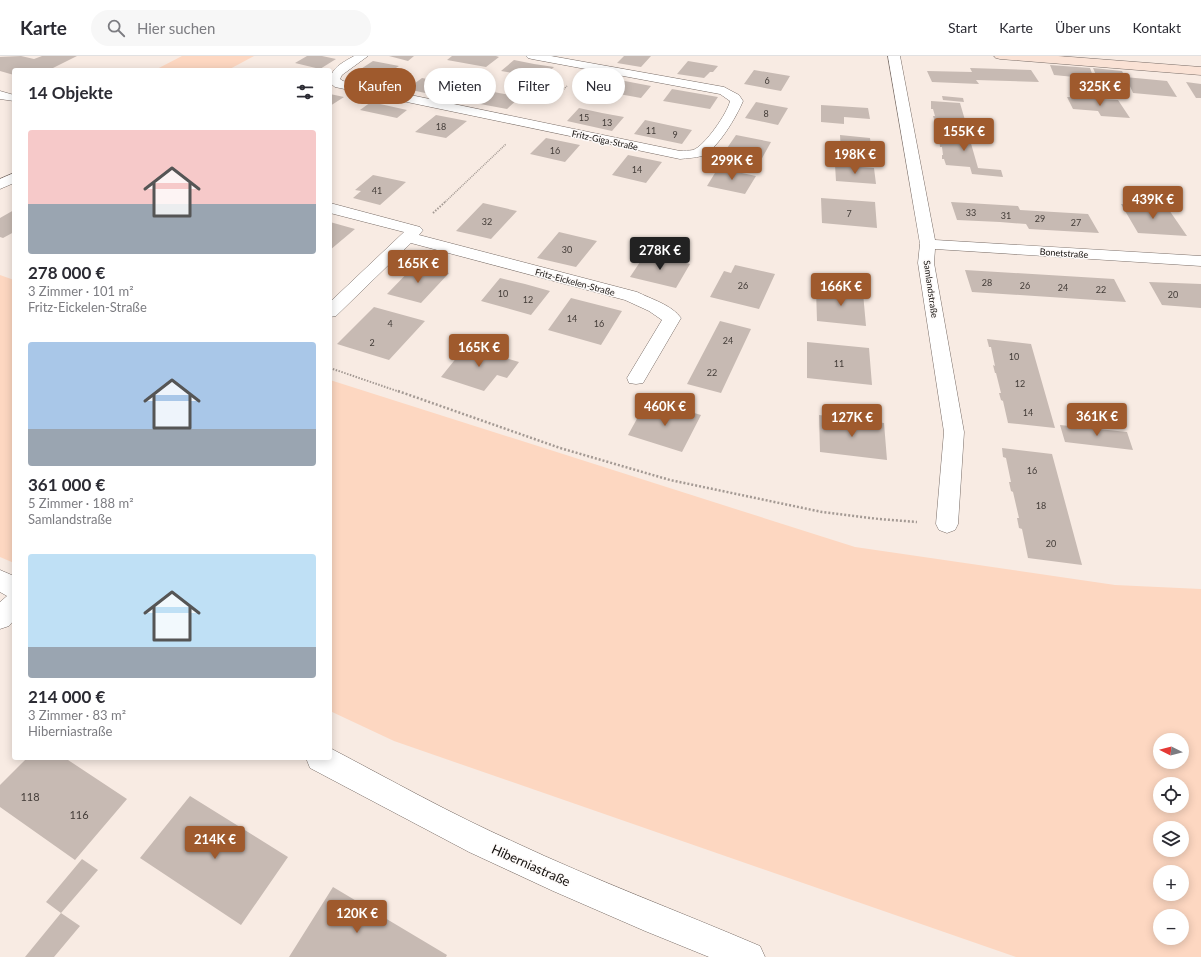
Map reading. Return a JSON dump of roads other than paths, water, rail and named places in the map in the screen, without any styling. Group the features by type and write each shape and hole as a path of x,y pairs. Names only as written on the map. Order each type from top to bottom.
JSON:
{"street":[{"name":"Fritz-Giga-Straße","path":"362,56 340,70 334,76 334,80 339,84 348,86 668,153 690,154 700,152 708,145 737,101 724,91 532,56"},
{"path":"586,66 597,56"},
{"name":"Samlandstraße","path":"894,56 928,244 926,264 954,432 947,524"},
{"path":"1000,56 1201,71"},
{"path":"0,95 12,98"},
{"path":"0,185 12,178"},
{"name":"Fritz-Eickelen-Straße","path":"332,209 411,234 631,296 655,307 672,318 636,378"},
{"path":"332,310 411,234"},
{"name":"Bonetstraße","path":"928,244 1201,261"},
{"path":"0,580 12,587"},
{"path":"0,618 12,606"},
{"name":"Hiberniastraße","path":"324,760 503,852 634,910 749,957"}]}
